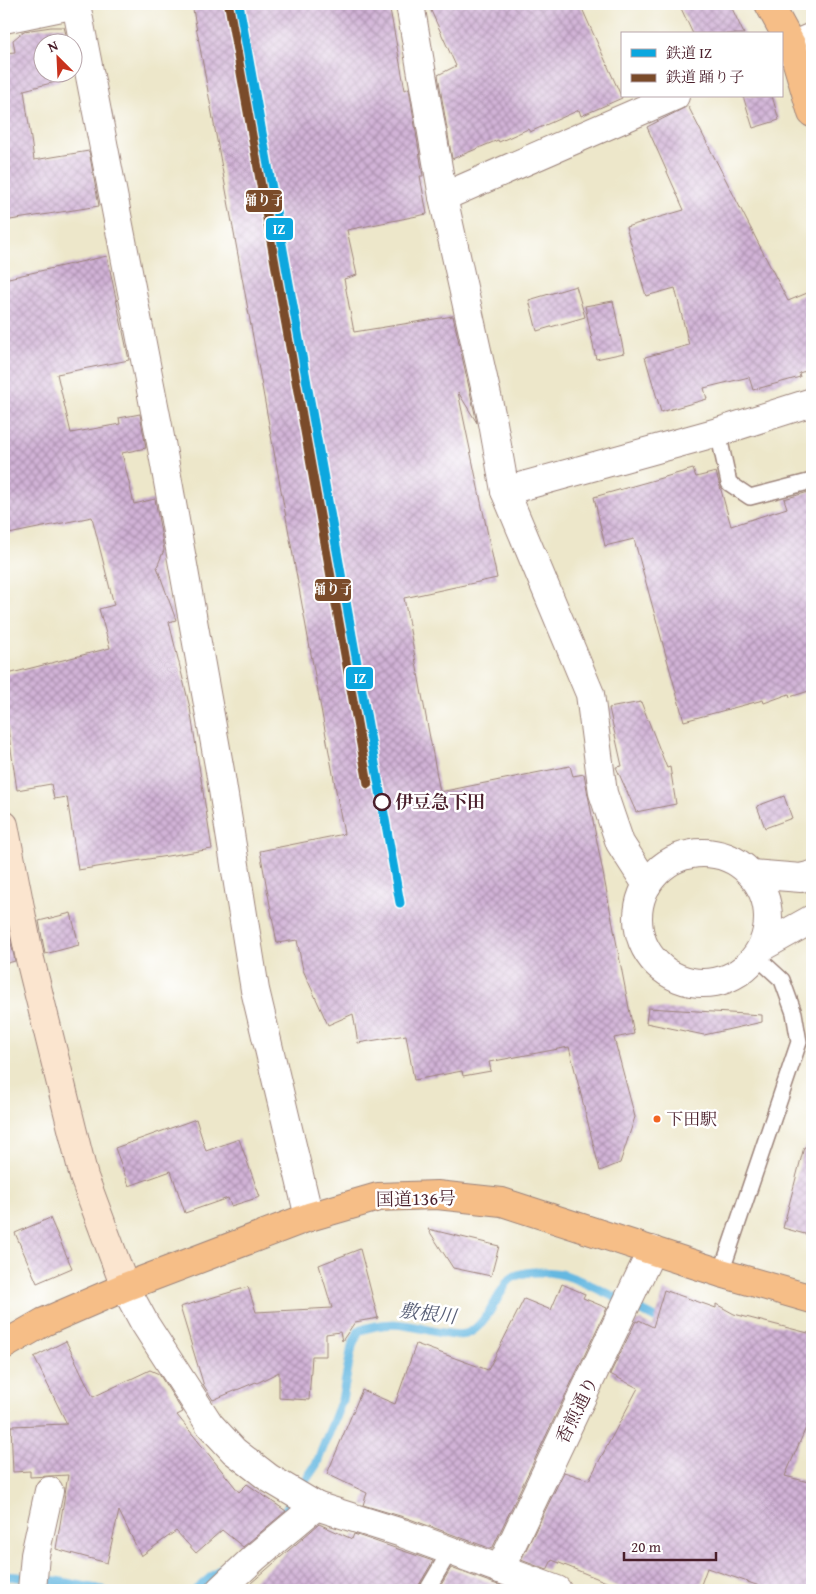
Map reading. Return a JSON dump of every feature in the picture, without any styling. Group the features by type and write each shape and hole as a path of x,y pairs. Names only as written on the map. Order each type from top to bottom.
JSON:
{"highway":[{"path":"769,4 795,44 812,113"},
{"name":"国道136号","path":"4,1344 44,1322 125,1287 309,1217 378,1197 437,1195 502,1202 721,1273 812,1299"}],"street":[{"path":"4,19 76,4 158,426 220,770 255,990 309,1217"},
{"path":"410,4 443,197 493,423 505,491 590,694 603,793 620,843 647,885"},
{"path":"443,197 670,98"},
{"path":"505,491 718,432 812,402"},
{"path":"4,825 30,959 84,1177 125,1287 145,1324 210,1425 234,1451 268,1478 316,1506 402,1533 500,1569 527,1585 557,1590"},
{"path":"759,951 768,928 768,908 762,890 751,874 738,863 722,856 705,853 688,855 672,861 658,872 647,885 639,908 640,933 649,956 667,973 690,982 715,982 739,973 759,951 812,919"},
{"path":"751,874 801,878 812,875"},
{"name":"香煎通り","path":"500,1569 652,1250"},
{"path":"32,1590 35,1556 49,1491"},
{"path":"220,1590 254,1558 316,1506"}],"lane":[{"path":"718,432 730,483 750,497 812,481"},
{"path":"721,1273 799,1042 794,1013 782,980 759,951"},
{"path":"426,1590 450,1551"}],"building":[{"path":"192,4 389,4 405,90 409,88 423,176 420,176 427,214 347,230 357,275 344,279 354,332 453,316 477,423 458,392 497,578 404,598 440,792 570,766 573,776 584,774 634,1034 614,1038 635,1117 620,1163 600,1171 569,1047 489,1062 491,1071 463,1076 462,1071 414,1080 406,1035 358,1043 353,1014 328,1025 303,970 297,940 277,943 260,851 344,834"},
{"path":"428,4 580,4 622,98 581,116 579,110 530,132 528,129 452,159 438,75 456,66"},
{"path":"679,4 730,4 743,32 692,32"},
{"path":"64,27 65,32 32,32 32,82 55,82 24,90 34,160 89,151 99,206 4,221 4,170 10,169 4,128 4,53 15,52 13,40 24,31"},
{"path":"744,98 773,98 779,120 753,128"},
{"path":"688,106 788,301 812,291 812,369 799,373 800,377 753,390 749,377 704,388 707,399 661,412 645,357 689,345 675,288 646,296 626,227 684,210 647,127"},
{"path":"107,256 129,360 57,374 71,433 120,424 119,418 140,414 146,448 122,453 134,504 155,499 164,550 157,567 176,620 169,622 190,708 212,849 78,870 67,797 54,799 51,784 17,790 4,712 4,675 110,648 99,609 114,605 92,517 4,535 4,279"},
{"path":"576,286 585,317 537,331 529,300"},
{"path":"613,301 624,353 596,359 585,306"},
{"path":"693,469 696,477 716,472 731,526 787,508 784,499 812,491 812,690 790,697 789,694 764,703 763,700 684,721 634,539 605,546 594,497"},
{"path":"641,702 667,768 670,767 676,804 636,812 616,767 622,766 609,708"},
{"path":"784,796 792,818 765,828 757,806"},
{"path":"71,913 79,945 45,954 39,921"},
{"path":"8,929 15,961 4,964 4,930"},
{"path":"648,1008 762,1015 762,1022 704,1035 646,1023"},
{"path":"196,1119 206,1151 239,1139 260,1197 231,1206 228,1198 185,1213 171,1171 129,1186 115,1148"},
{"path":"804,1147 812,1148 812,1236 783,1228"},
{"path":"50,1218 72,1268 37,1283 15,1233"},
{"path":"428,1229 499,1246 491,1276 453,1268"},
{"path":"360,1249 378,1318 355,1322 342,1341 340,1332 326,1334 326,1356 312,1356 309,1400 279,1398 279,1372 257,1383 213,1400 204,1386 180,1307 248,1287 256,1312 332,1308 319,1265"},
{"path":"562,1284 585,1294 583,1298 607,1308 492,1549 407,1518 363,1505 367,1493 327,1474 362,1390 395,1404 416,1344 488,1370 524,1299 551,1310"},
{"path":"664,1290 716,1308 716,1304 734,1314 812,1334 812,1414 785,1476 812,1483 812,1590 771,1590 707,1568 699,1590 626,1590 552,1560 547,1570 521,1560 564,1472 589,1480 638,1388 610,1374 636,1321 638,1322 639,1320 653,1327"},
{"path":"66,1341 93,1397 150,1370 159,1374 183,1412 177,1415 239,1492 247,1484 286,1511 243,1547 222,1530 196,1553 176,1531 141,1556 119,1511 107,1563 56,1549 68,1475 30,1477 30,1471 13,1472 11,1426 67,1424 34,1357"},
{"path":"319,1524 352,1539 354,1534 433,1561 418,1590 243,1590"},
{"path":"451,1568 512,1590 438,1590"}],"waterway":[{"name":"敷根川","path":"196,1590 280,1518 316,1465 342,1400 352,1346 359,1331 379,1325 398,1324 448,1334 466,1334 484,1320 511,1279 518,1275 537,1272 547,1272 573,1278 665,1323"},
{"name":"敷根川","path":"4,1577 56,1581 102,1590"}],"rail line":[{"name":"IZ","path":"239,4 400,903"},
{"name":"踊り子","path":"229,6 368,784"}],"place":[{"name":"伊豆急下田","path":"382,802"},
{"name":"下田駅","path":"657,1119"}]}
